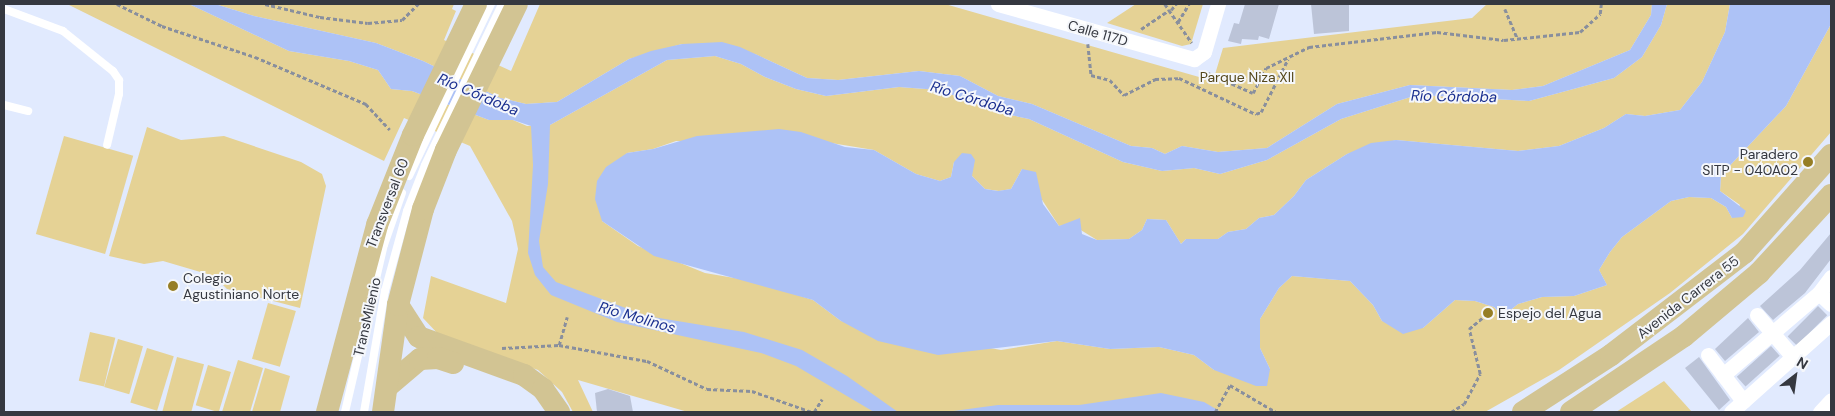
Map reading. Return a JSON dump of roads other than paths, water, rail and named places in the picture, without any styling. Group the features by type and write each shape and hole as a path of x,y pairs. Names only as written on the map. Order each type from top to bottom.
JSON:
{"main road":[{"name":"Transversal 60","path":"328,412 368,254 419,137 465,42 476,4"},
{"path":"383,412 398,305 440,148 486,53 517,4"},
{"name":"Avenida Carrera 55","path":"1523,412 1611,355 1744,253 1831,155"},
{"name":"Avenida Carrera 55","path":"1571,412 1706,318 1759,273 1831,195"},
{"path":"398,305 418,337 524,375 544,389 560,412"},
{"path":"388,386 414,361 438,358 519,384 535,394 550,412"}],"street":[{"name":"Calle 117D","path":"998,4 1190,59 1197,52 1204,52 1218,4"},
{"path":"1723,375 1819,293 1831,277"},
{"path":"1819,293 1831,304"},
{"path":"1757,315 1793,357"},
{"path":"1731,412 1831,323"},
{"path":"1708,355 1743,402"},
{"path":"1820,412 1831,400"}],"lane":[{"path":"465,42 491,4"},
{"path":"486,53 502,4"},
{"path":"4,9 64,31 113,71 119,80 119,94 107,145"},
{"path":"4,105 28,112"},
{"name":"TransMilenio","path":"345,412 384,245 419,137"},
{"name":"TransMilenio","path":"364,412 392,261 407,211 440,148"}],"water":[{"path":"189,4 215,4 254,16 376,43 423,61 500,98 526,104 557,102 629,59 651,51 682,44 722,42 740,47 807,78 838,80 919,71 960,76 998,96 1032,104 1131,146 1152,148 1165,154 1182,146 1218,152 1267,148 1337,104 1410,85 1512,90 1543,86 1630,50 1651,15 1652,4 1667,4 1661,25 1642,57 1614,78 1529,101 1417,95 1341,119 1267,160 1220,174 1194,168 1162,171 1123,162 1029,119 1006,114 939,90 899,87 826,96 796,89 765,77 741,64 715,56 667,60 550,125 548,184 539,241 543,267 556,282 647,316 744,332 802,350 847,376 898,412 874,412 796,366 761,353 617,322 551,295 535,275 528,253 533,165 531,126 513,120 489,120 412,91 391,89 378,70 349,61 289,51"},
{"path":"1730,4 1831,4 1831,24 1786,106 1721,175 1720,191 1746,211 1743,217 1732,218 1726,207 1711,198 1689,197 1671,201 1622,237 1610,252 1599,270 1607,285 1574,296 1542,297 1518,304 1503,316 1494,307 1475,301 1455,300 1423,328 1403,334 1382,321 1373,305 1350,281 1292,276 1279,288 1260,319 1260,348 1270,369 1267,386 1256,386 1214,370 1194,355 1159,347 1110,349 1057,341 938,355 878,341 841,321 813,300 654,256 602,221 595,199 597,181 606,167 627,153 653,149 697,136 779,129 801,132 845,147 874,150 916,174 940,181 951,177 954,162 962,153 971,154 975,160 972,176 985,189 998,191 1011,189 1022,169 1036,172 1043,204 1059,226 1080,218 1082,234 1097,240 1129,239 1142,230 1147,219 1166,220 1181,244 1186,239 1218,239 1228,232 1246,229 1259,218 1274,215 1294,196 1306,180 1347,154 1371,143 1396,140 1518,151 1559,146 1604,128 1626,114 1645,116 1680,110 1702,82 1725,32"},
{"path":"1161,393 1204,402 1221,412 946,412 998,405 1079,405"}],"place":[{"name":"Paradero SITP - 040A02","path":"1808,162"},
{"name":"Colegio Agustiniano Norte","path":"173,286"},
{"name":"Espejo del Agua","path":"1488,313"}],"park label":[{"name":"Parque Niza XII","path":"1247,77"}],"water label":[{"name":"Río Córdoba","path":"478,95"},
{"name":"Río Córdoba","path":"1454,97"},
{"name":"Río Córdoba","path":"972,99"},
{"name":"Río Molinos","path":"637,318"}]}
